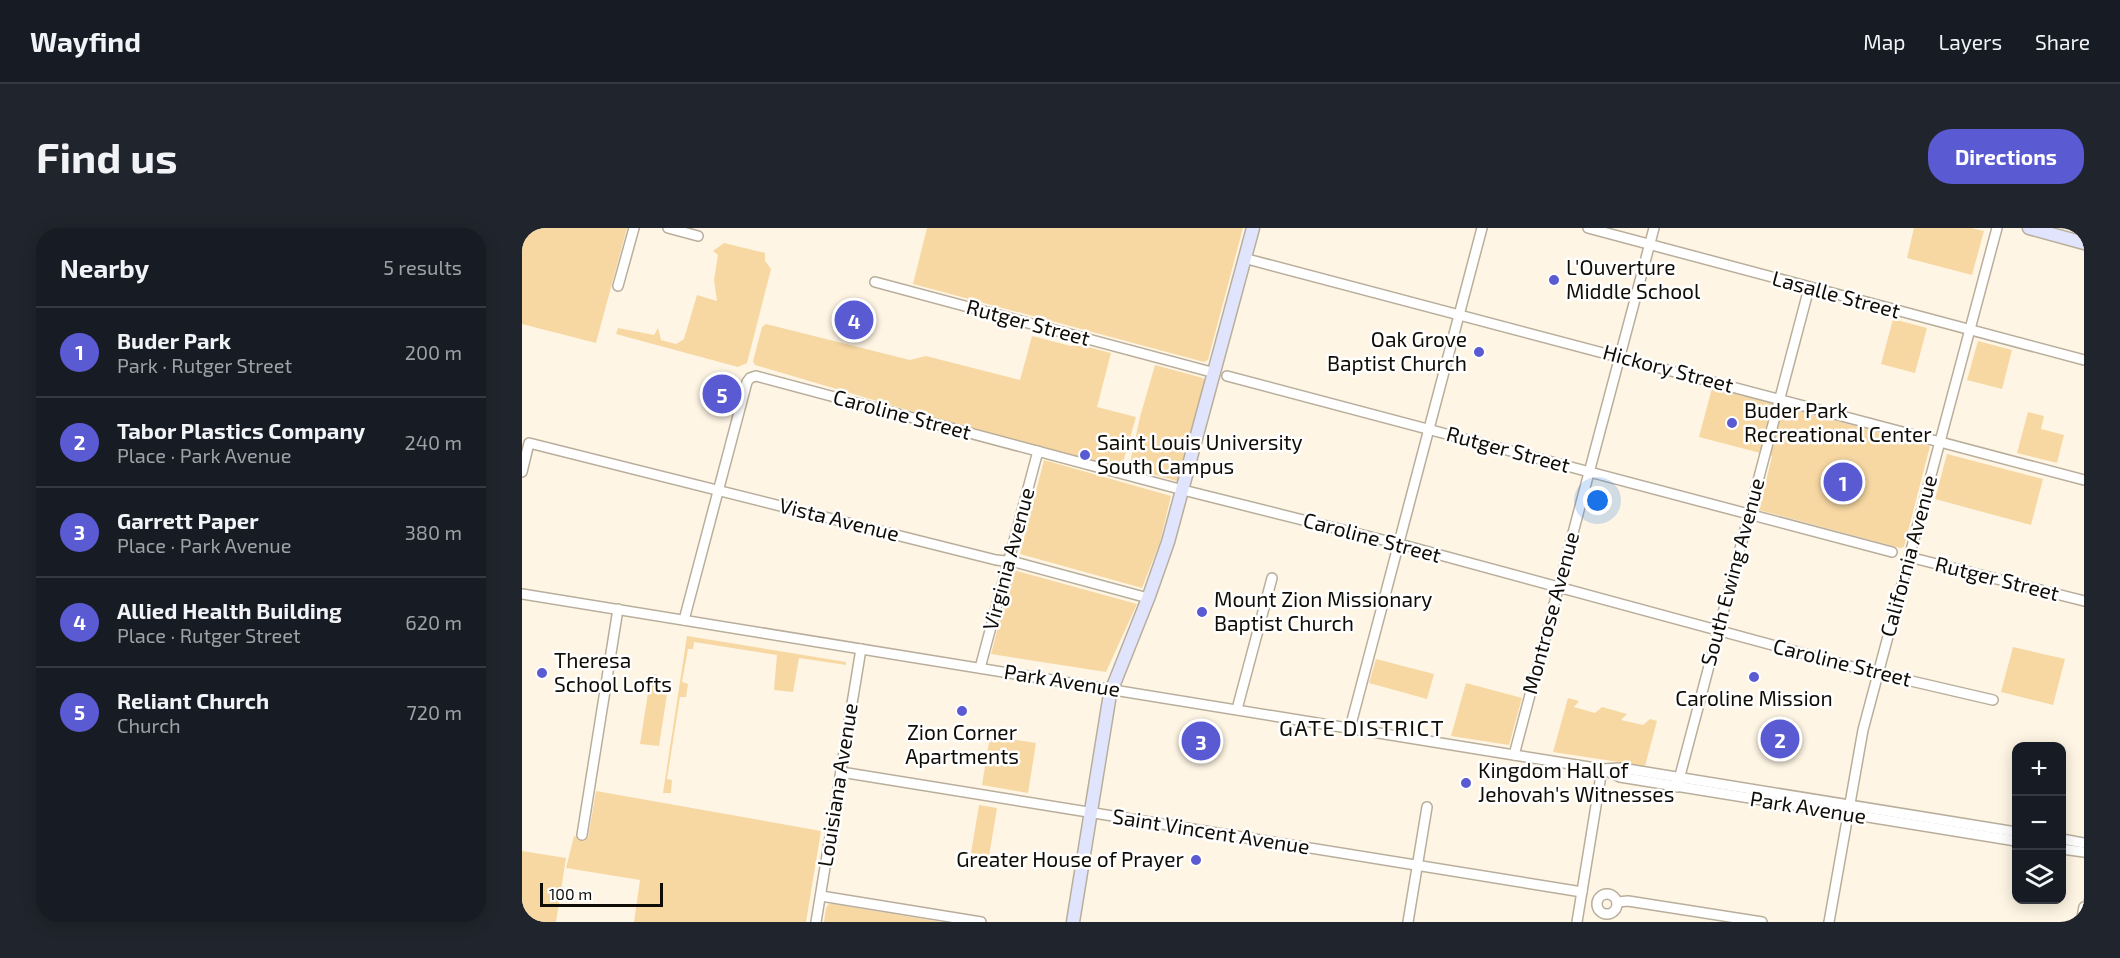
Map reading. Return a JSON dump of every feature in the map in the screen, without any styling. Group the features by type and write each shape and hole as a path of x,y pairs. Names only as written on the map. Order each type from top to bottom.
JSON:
{"main road":[{"path":"1073,922 1111,689 1168,542 1221,375 1253,228"},
{"path":"2030,228 2084,243"}],"street":[{"path":"618,286 634,228"},
{"path":"668,228 698,236"},
{"path":"1350,728 1482,228"},
{"name":"Lasalle Street","path":"1588,228 2084,360"},
{"name":"Montrose Avenue","path":"1514,755 1654,228"},
{"name":"California Avenue","path":"1829,922 1863,730 1997,228"},
{"name":"Hickory Street","path":"1251,260 2084,480"},
{"name":"Rutger Street","path":"875,282 1892,552"},
{"name":"South Ewing Avenue","path":"1678,782 1809,288"},
{"name":"Caroline Street","path":"718,489 747,382 752,377 759,377 1183,490 1398,544 1878,674 1993,700"},
{"name":"Vista Avenue","path":"522,472 529,443 1015,562 1148,598"},
{"name":"Virginia Avenue","path":"980,668 1038,451"},
{"path":"684,620 718,489"},
{"name":"Rutger Street","path":"1909,556 2084,602"},
{"path":"1237,710 1272,578"},
{"name":"Park Avenue","path":"522,594 1602,769 1622,768 1678,782 2012,840"},
{"path":"582,835 618,609"},
{"name":"Louisiana Avenue","path":"816,922 861,649"},
{"path":"1577,922 1602,769"},
{"name":"Saint Vincent Avenue","path":"841,772 1582,892"},
{"path":"1408,922 1427,807"},
{"name":"Park Avenue","path":"1848,810 2012,831"},
{"path":"2066,840 2084,843"},
{"path":"2066,850 2084,852"},
{"path":"821,896 981,922"},
{"path":"1617,902 1628,901 1762,922"},
{"path":"2081,922 2084,907"}],"shaded area":[{"path":"522,228 627,228 596,343 522,324"},
{"path":"927,228 1243,228 1208,360 1204,362 913,284"},
{"path":"1914,228 1971,228 1984,231 1972,275 1907,258"},
{"path":"724,243 765,253 765,261 771,269 747,363 738,367 616,334 618,328 654,335 658,328 661,340 676,344 684,339 697,295 717,301 714,280 718,255 713,251"},
{"path":"1893,319 1927,328 1915,373 1881,364"},
{"path":"766,324 910,360 926,356 1020,380 1032,336 1111,353 1097,407 1136,417 1120,473 755,365 753,361 762,327"},
{"path":"1978,341 2012,350 2002,389 1967,380"},
{"path":"1155,365 1205,380 1177,481 1129,468 1140,417"},
{"path":"1712,388 1930,446 1904,547 1900,548 1759,510 1772,456 1699,437"},
{"path":"2028,412 2044,416 2041,429 2064,435 2057,463 2017,453"},
{"path":"1947,454 2043,479 2031,525 1935,499"},
{"path":"1044,460 1171,496 1160,542 1142,588 1020,554"},
{"path":"1013,570 1137,604 1106,672 991,654"},
{"path":"687,636 846,662 846,665 799,658 793,692 774,690 777,655 694,642 693,649 688,649 682,682 688,684 686,697 680,697 667,779 672,780 671,793 663,793"},
{"path":"2013,647 2065,659 2053,705 2001,692"},
{"path":"1376,659 1434,674 1427,699 1369,683"},
{"path":"651,674 658,675 657,686 668,688 659,746 640,744"},
{"path":"1466,683 1522,698 1509,745 1451,736"},
{"path":"1568,698 1579,701 1574,707 1595,713 1602,707 1627,714 1621,720 1643,725 1650,719 1657,721 1645,766 1553,752"},
{"path":"990,736 1036,743 1028,793 982,785"},
{"path":"596,791 821,831 806,922 634,922 640,880 566,868 574,836 588,838"},
{"path":"979,805 997,808 989,856 971,853"},
{"path":"522,851 566,858 556,922 522,922"},
{"path":"829,904 942,922 824,922 826,908"}],"place":[{"name":"L'Ouverture Middle School","path":"1554,280"},
{"name":"Allied Health Building","path":"854,320"},
{"name":"Oak Grove Baptist Church","path":"1479,352"},
{"name":"Reliant Church","path":"722,394"},
{"name":"Buder Park Recreational Center","path":"1732,423"},
{"name":"Saint Louis University South Campus","path":"1085,455"},
{"name":"Buder Park","path":"1843,482"},
{"name":"Mount Zion Missionary Baptist Church","path":"1202,612"},
{"name":"Theresa School Lofts","path":"542,673"},
{"name":"Caroline Mission","path":"1754,677"},
{"name":"Zion Corner Apartments","path":"962,711"},
{"name":"Tabor Plastics Company","path":"1780,739"},
{"name":"Garrett Paper","path":"1201,741"},
{"name":"Kingdom Hall of Jehovah's Witnesses","path":"1466,783"},
{"name":"Greater House of Prayer","path":"1196,860"}],"district":[{"name":"GATE DISTRICT","path":"1362,728"}]}
